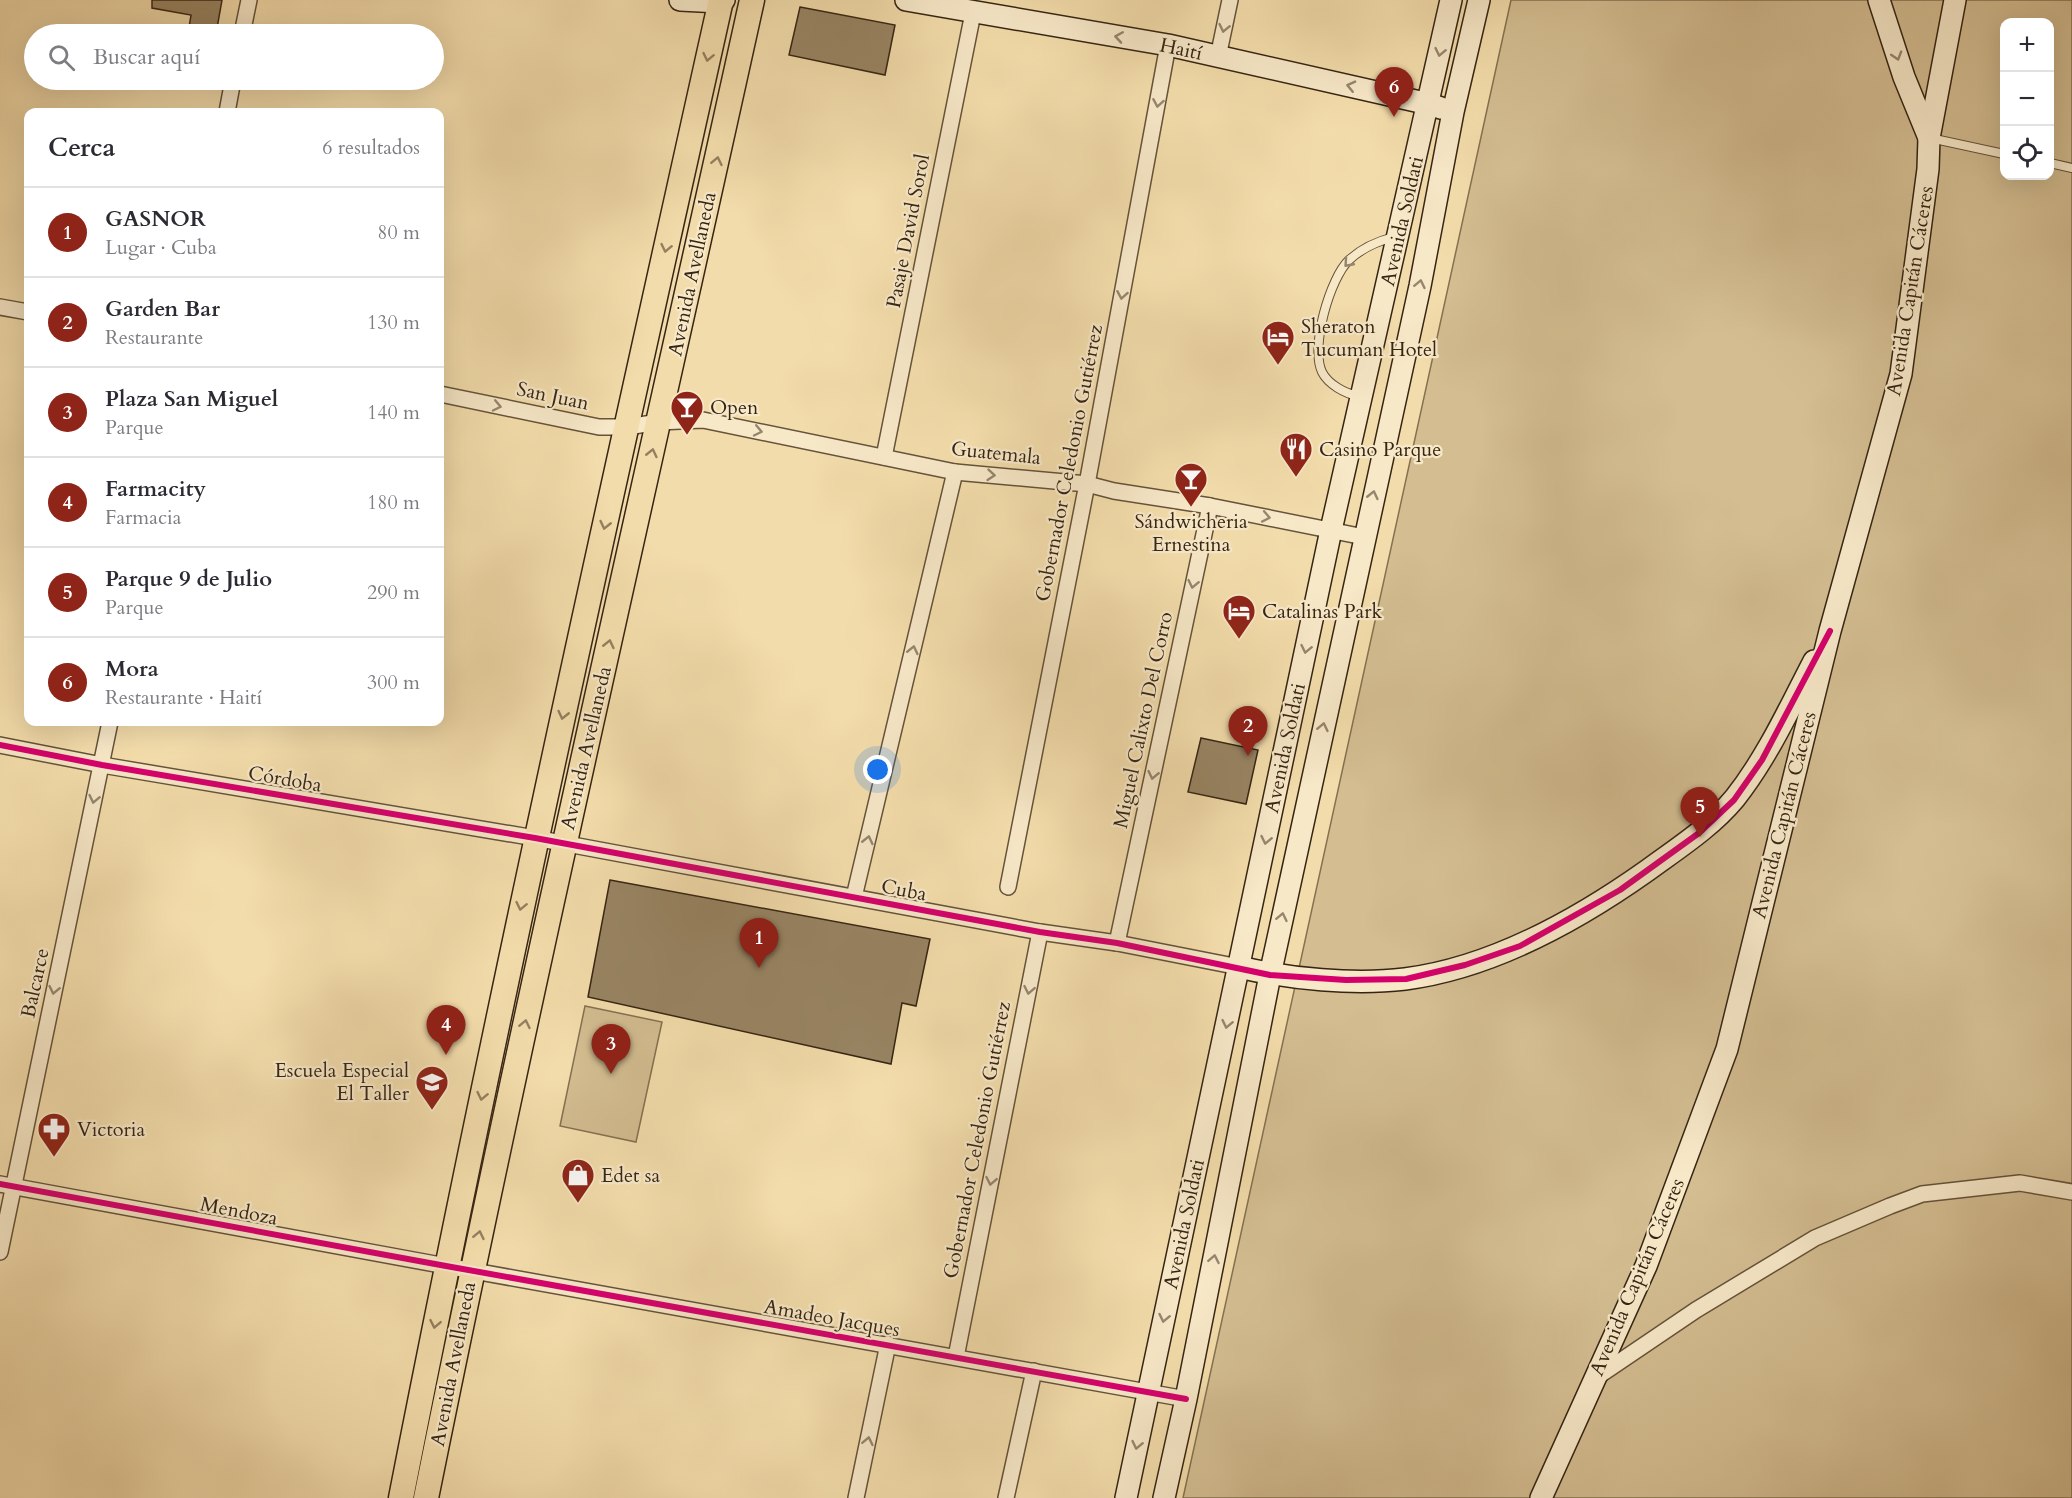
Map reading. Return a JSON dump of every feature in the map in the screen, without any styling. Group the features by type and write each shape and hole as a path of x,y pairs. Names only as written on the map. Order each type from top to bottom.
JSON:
{"main road":[{"path":"680,0 721,1"},
{"name":"Avenida Avellaneda","path":"426,1498 472,1270 564,844 752,0"},
{"name":"Haití","path":"906,0 1168,45 1429,104 1453,112"},
{"name":"Avenida Soldati","path":"1126,1498 1331,530 1451,0"},
{"name":"Avenida Soldati","path":"1164,1498 1186,1399 1270,975 1420,286 1453,112 1479,0"},
{"path":"1879,0 1904,77 1929,138"},
{"name":"Avenida Capitán Cáceres","path":"1541,1498 1646,1266 1726,1049 1830,631 1900,375 1928,169 1929,138 1955,0"},
{"name":"Avenida Avellaneda","path":"401,1498 446,1266 536,838 721,1"},
{"path":"1239,967 1270,975 1346,980 1406,979 1465,965 1520,946 1620,890 1699,833 1734,800 1762,760 1830,631"}],"street":[{"path":"244,24 249,0"},
{"path":"1218,57 1230,0"},
{"name":"Pasaje David Sorol","path":"884,457 973,13"},
{"name":"Gobernador Celedonio Gutiérrez","path":"1008,887 1088,484 1168,45"},
{"path":"228,108 231,90"},
{"path":"0,307 24,311"},
{"name":"San Juan","path":"444,395 599,427 627,427 659,422"},
{"name":"Guatemala","path":"659,422 703,420 955,472 1088,484 1114,491 1210,506 1364,537"},
{"path":"855,897 955,472"},
{"name":"Miguel Calixto Del Corro","path":"1117,943 1210,506"},
{"name":"Balcarce","path":"0,1252 7,1185 109,726"},
{"name":"Córdoba","path":"0,745 102,765 564,844"},
{"name":"Cuba","path":"564,844 1239,967"},
{"name":"Gobernador Celedonio Gutiérrez","path":"956,1357 1040,932"},
{"path":"1594,1379 1696,1310 1815,1238 1890,1206 1922,1194 2020,1183 2072,1192"},
{"name":"Mendoza","path":"7,1185 472,1270"},
{"name":"Amadeo Jacques","path":"472,1270 1186,1399"},
{"path":"856,1498 888,1344"},
{"path":"1006,1498 1034,1371"}],"lane":[{"path":"1929,138 2000,153"},
{"path":"2054,164 2072,168"},
{"path":"1362,397 1352,395 1332,384 1322,373 1317,358 1319,336 1336,279 1348,260 1379,241 1398,236"}],"shaded area":[{"path":"1511,0 2072,0 2072,1498 1183,1498"},
{"path":"585,1006 662,1022 636,1142 560,1126"}],"building":[{"path":"152,0 222,0 218,24 190,24 191,15 152,8"},
{"path":"800,7 895,25 885,75 789,55"},
{"path":"1201,738 1258,750 1246,804 1188,792"},
{"path":"610,880 930,939 916,1006 902,1003 891,1064 588,997"}],"cycle path":[{"path":"0,745 102,765 535,838 1040,932 1117,943 1270,975 1346,980 1406,979 1465,965 1520,946 1620,890 1699,833 1734,800 1762,760 1830,631"},
{"path":"0,1184 1186,1399"}],"place":[{"name":"Mora","path":"1394,117"},
{"name":"Sheraton Tucuman Hotel","path":"1278,366"},
{"name":"Open","path":"687,436"},
{"name":"Casino Parque","path":"1296,478"},
{"name":"Sándwicheria Ernestina","path":"1191,508"},
{"name":"Catalinas Park","path":"1239,640"},
{"name":"Garden Bar","path":"1248,756"},
{"name":"Parque 9 de Julio","path":"1700,837"},
{"name":"GASNOR","path":"759,968"},
{"name":"Farmacity","path":"446,1055"},
{"name":"Plaza San Miguel","path":"611,1074"},
{"name":"Escuela Especial El Taller","path":"432,1111"},
{"name":"Victoria","path":"54,1158"},
{"name":"Edet sa","path":"578,1204"}]}
